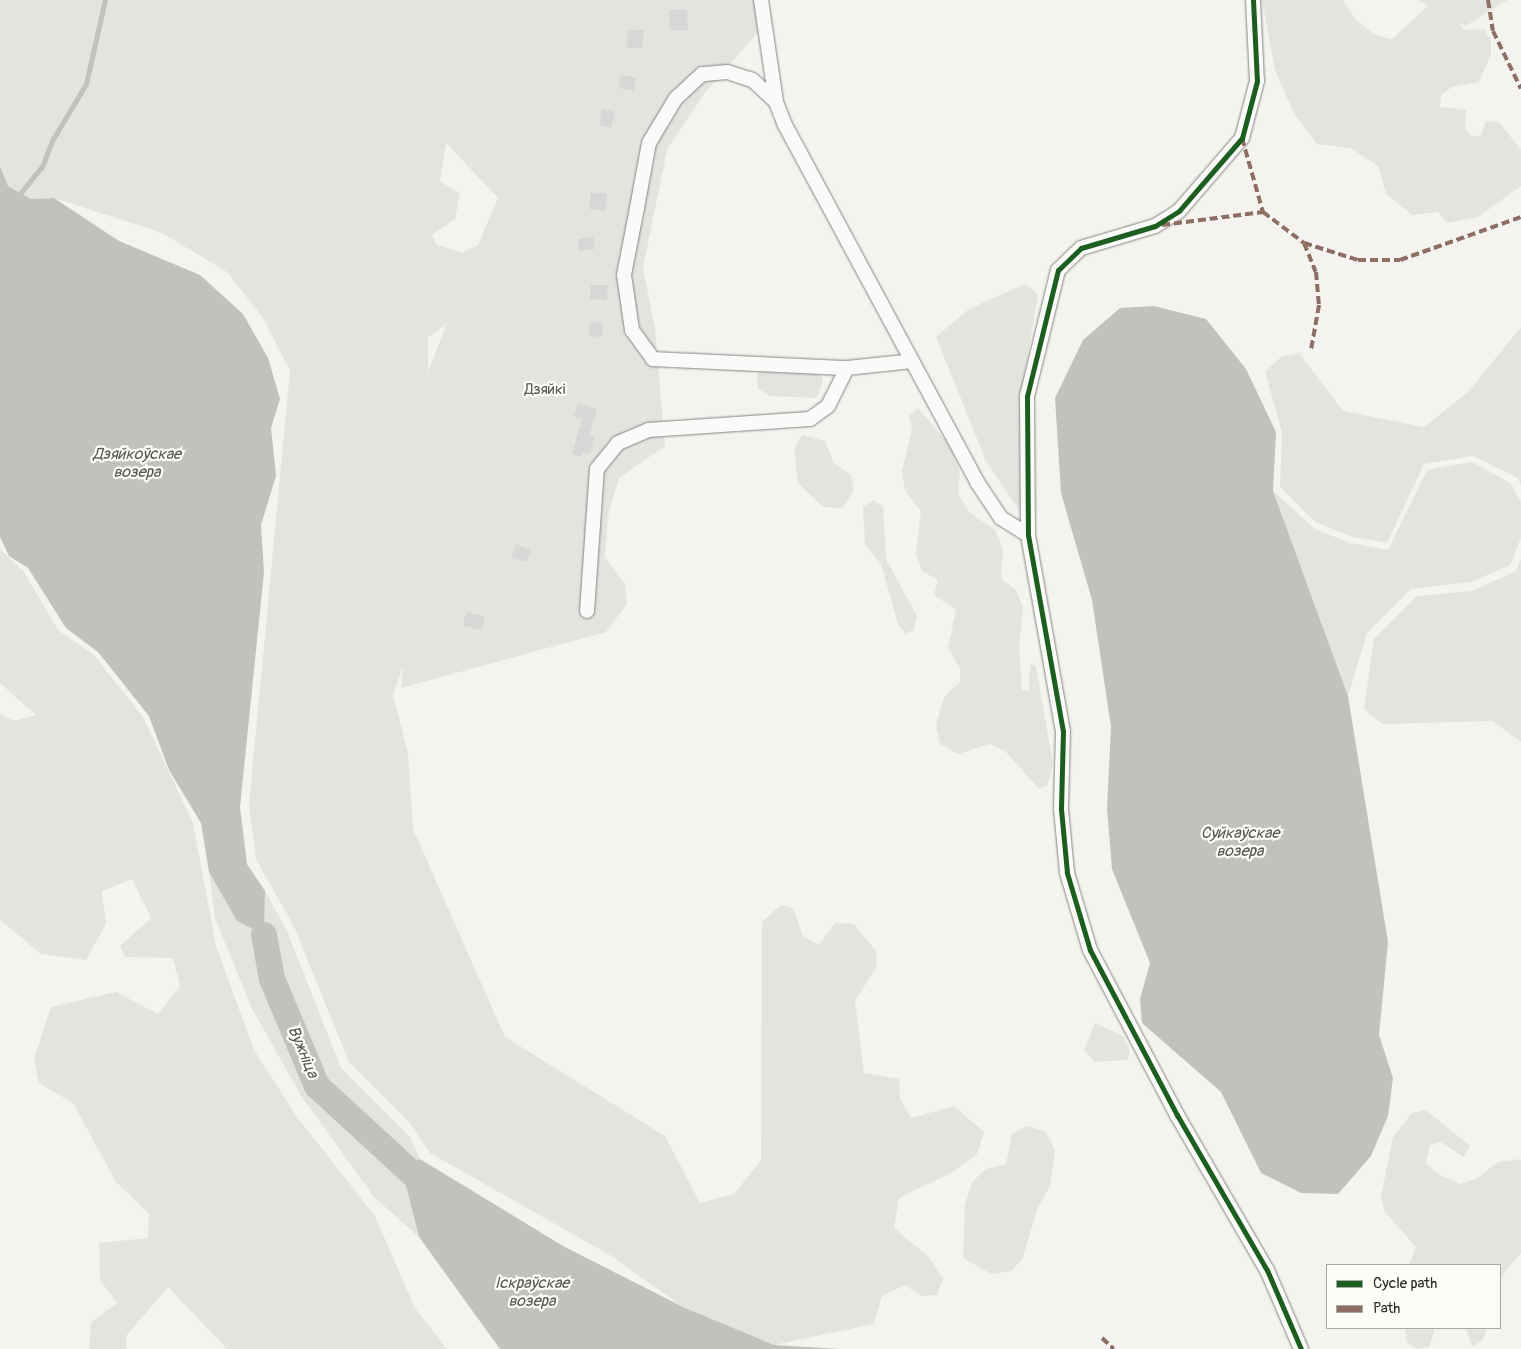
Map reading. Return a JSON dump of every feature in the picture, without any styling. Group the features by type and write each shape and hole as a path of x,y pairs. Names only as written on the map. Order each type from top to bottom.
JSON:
{"street":[{"path":"761,0 776,102 976,482 1001,518 1028,535"},
{"path":"1253,0 1257,81 1242,138 1179,211 1155,226 1082,248 1058,270 1027,396 1028,535 1063,731 1061,809 1067,873 1090,950 1177,1115 1267,1270 1301,1349"},
{"path":"776,102 752,80 727,72 702,74 676,98 650,143 624,275 632,330 652,359 847,368 912,360"},
{"path":"587,610 598,470 618,443 648,430 810,419 828,406 847,368"}],"green space":[{"name":"Дзяйкі","path":"0,0 754,0 758,32 703,95 667,150 643,268 655,328 665,446 619,478 608,516 605,557 625,584 627,604 606,632 401,688 403,666 393,695 408,753 413,829 505,1037 665,1136 700,1203 734,1194 761,1160 762,922 781,905 793,908 803,936 819,945 835,923 854,924 876,951 877,966 855,1001 864,1073 899,1079 900,1098 911,1118 954,1106 984,1132 977,1154 951,1173 899,1198 894,1228 928,1256 943,1279 937,1295 921,1296 905,1285 882,1296 874,1324 774,1345 683,1307 608,1254 430,1153 408,1121 349,1062 294,927 256,859 249,804 290,371 263,318 227,272 162,233 54,198 31,199 8,186 0,166","holes":["446,143 498,198 478,245 462,253 436,244 432,235 455,219 460,194 440,181","447,323 428,372 428,338"]},
{"path":"1262,0 1343,0 1355,19 1375,35 1392,39 1428,6 1418,0 1507,0 1466,26 1458,22 1464,30 1484,29 1491,40 1491,55 1479,82 1452,87 1441,95 1440,107 1466,110 1465,128 1470,135 1480,137 1486,121 1499,122 1521,150 1521,186 1478,217 1447,223 1438,212 1412,215 1386,194 1379,167 1351,148 1317,144 1294,114 1275,70"},
{"path":"1025,284 1038,294 1021,397 1021,513 986,461 936,337 969,309"},
{"path":"1521,327 1521,485 1518,478 1473,456 1424,464 1387,543 1353,537 1317,523 1280,487 1282,432 1265,372 1281,357 1299,353 1343,411 1424,427 1468,392"},
{"path":"763,365 820,373 823,383 816,398 770,396 758,389 757,371"},
{"path":"918,408 950,445 960,472 958,493 968,511 995,530 1003,549 1001,579 1016,590 1023,607 1019,649 1022,690 1029,691 1030,664 1036,666 1053,764 1047,786 1039,789 1006,752 990,744 958,754 940,744 936,725 944,697 960,682 960,668 948,648 956,610 934,595 938,580 922,571 916,554 921,511 905,491 902,471 912,429 909,416"},
{"path":"802,435 825,441 834,463 851,475 854,490 843,508 823,507 798,483 794,449"},
{"path":"1472,462 1510,483 1521,502 1521,538 1510,565 1471,582 1411,589 1367,633 1348,696 1273,491 1315,529 1350,543 1388,550 1427,470"},
{"path":"873,500 883,506 886,559 917,616 914,629 906,634 898,624 881,564 865,545 863,507"},
{"path":"0,549 24,572 58,630 93,654 143,717 193,823 216,946 254,1050 297,1117 375,1216 415,1308 447,1349 227,1349 168,1287 126,1336 126,1349 89,1349 91,1322 117,1303 100,1280 99,1243 148,1238 149,1214 116,1182 73,1103 39,1083 34,1059 51,1007 116,992 158,1014 180,986 173,958 125,957 120,946 151,918 132,879 102,891 106,924 86,960 41,954 0,920 0,713 14,721 36,715 0,683"},
{"path":"1521,558 1521,742 1492,721 1382,724 1364,709 1374,639 1417,596 1472,591 1516,571"},
{"path":"209,872 237,921 264,934 265,891 287,931 341,1068 410,1137 420,1159 401,1167 419,1237 374,1197 302,1097 252,1009 215,918"},
{"path":"1095,1023 1123,1036 1130,1051 1127,1060 1095,1062 1084,1050"},
{"path":"1426,1110 1470,1146 1464,1157 1440,1142 1430,1145 1426,1163 1440,1175 1460,1184 1476,1179 1498,1162 1521,1159 1521,1253 1501,1277 1501,1264 1409,1264 1416,1247 1385,1212 1381,1197 1393,1137 1412,1113"},
{"path":"1027,1126 1045,1131 1055,1150 1050,1186 1037,1210 1022,1260 1011,1271 991,1274 963,1258 965,1205 972,1182 986,1169 1006,1164 1012,1134"},
{"path":"1405,1329 1435,1329 1429,1347 1417,1349 1406,1341"},
{"path":"1466,1329 1487,1329 1483,1340 1472,1347"}],"water":[{"name":"Дзяйкоўскае возера","path":"0,166 8,186 31,199 54,198 119,241 200,275 243,314 268,358 280,399 271,428 276,476 261,525 264,572 240,807 247,864 265,891 264,935 237,921 209,872 201,823 169,770 149,716 98,652 66,628 28,568 9,556 0,537"},
{"name":"Суйкаўскае возера","path":"1154,306 1206,319 1246,369 1276,432 1273,491 1348,696 1388,942 1379,1035 1393,1078 1388,1116 1371,1156 1338,1194 1301,1193 1261,1173 1221,1092 1142,1023 1140,999 1150,963 1112,869 1107,809 1111,727 1092,600 1061,493 1055,398 1083,340 1120,308"},
{"name":"Іскраўскае возера","path":"420,1159 563,1246 683,1307 774,1345 840,1349 500,1349 419,1237 401,1166"}],"building":[{"path":"669,10 687,10 688,30 670,30"},
{"path":"628,29 644,31 642,49 626,47"},
{"path":"621,75 636,78 634,91 618,88"},
{"path":"602,109 615,112 611,128 599,125"},
{"path":"591,192 607,194 605,211 589,209"},
{"path":"593,237 595,249 579,251 578,239"},
{"path":"591,285 608,285 607,300 590,299"},
{"path":"590,322 603,323 602,337 589,336"},
{"path":"578,403 597,409 589,436 594,437 590,454 583,452 582,457 572,454 582,419 574,416"},
{"path":"516,544 531,550 527,562 511,557"},
{"path":"466,612 485,616 482,630 463,626"}],"waterway":[{"path":"19,195 42,167 52,141 86,84 105,0"},
{"name":"Вужніца","path":"264,935 272,979 317,1086 428,1188"}],"marked path":[{"path":"1488,0 1493,31 1521,89"},
{"path":"1242,138 1263,212 1304,243 1358,260 1400,260 1521,217"},
{"path":"1162,225 1263,212"},
{"path":"1304,243 1316,272 1319,305 1311,350"},
{"path":"1102,1338 1114,1349"}],"cycle path":[{"path":"1253,0 1257,81 1242,138 1179,211 1155,226 1081,248 1058,270 1027,396 1028,535 1063,731 1061,809 1067,873 1090,950 1177,1115 1267,1270 1301,1349"}]}
